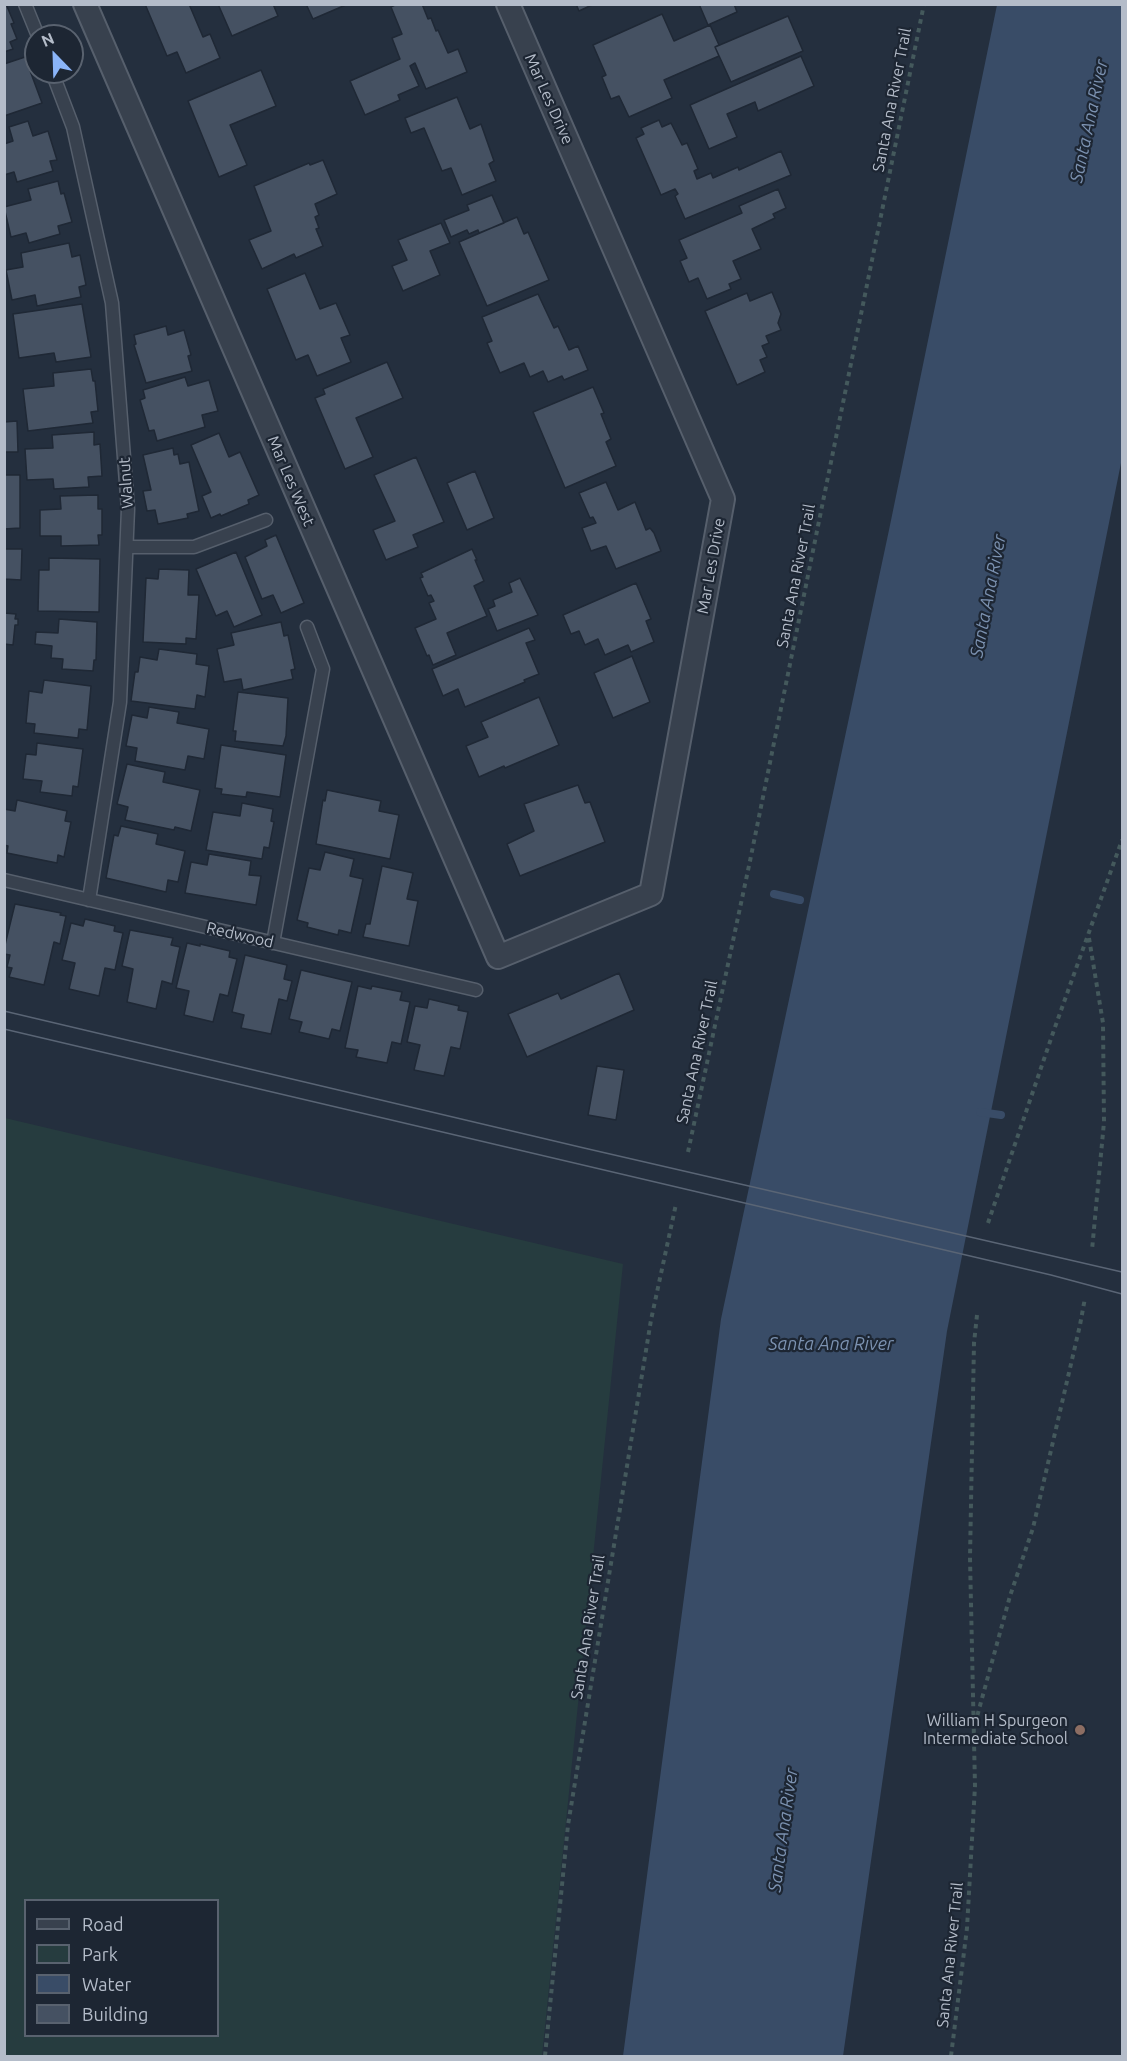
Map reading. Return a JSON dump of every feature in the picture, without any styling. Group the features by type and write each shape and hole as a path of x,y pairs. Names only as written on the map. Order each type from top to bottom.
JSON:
{"street":[{"name":"Mar Les West","path":"84,4 498,957"},
{"name":"Mar Les Drive","path":"498,957 651,894 723,499 508,4"}],"lane":[{"path":"25,4 33,24"},
{"name":"Walnut","path":"57,84 73,127 111,303 128,509 120,702 88,900"},
{"path":"127,548 194,547 266,520"},
{"path":"273,943 323,669 307,627"},
{"name":"Redwood","path":"4,880 476,990"}],"path":[{"name":"Santa Ana River Trail","path":"688,1152 753,850 924,4"},
{"path":"988,1223 1122,840"},
{"path":"1088,936 1103,1023 1104,1122 1092,1250"},
{"name":"Santa Ana River Trail","path":"545,2056 568,1825 651,1320 676,1204"},
{"path":"974,1731 1010,1596 1032,1528 1085,1298"},
{"name":"Santa Ana River Trail","path":"951,2056 967,1928 975,1786 970,1558 974,1343 977,1315"}],"green space":[{"path":"5,1118 623,1264 542,2056 5,2056"}],"water":[{"name":"Santa Ana River","path":"997,5 1122,5 1122,458 947,1331 843,2056 623,2056 721,1319 889,530"}],"building":[{"path":"4,4 14,23 11,24 17,39 10,42 13,49 4,52"},
{"path":"145,4 189,4 203,37 210,34 220,58 186,73 177,52 167,56"},
{"path":"218,4 273,4 278,16 232,36"},
{"path":"306,4 348,4 313,19"},
{"path":"397,4 422,4 428,19 431,18 436,31 438,30 448,53 458,49 467,72 426,89 415,63 410,66 419,86 398,95 400,100 365,115 350,81 400,59 392,38 402,34 391,7"},
{"path":"576,4 594,4 579,11"},
{"path":"699,4 734,4 737,12 708,25"},
{"path":"662,14 674,41 710,25 719,45 715,47 719,56 664,80 672,98 629,117 619,96 611,99 602,77 606,75 593,45"},
{"path":"788,16 803,51 731,82 715,47"},
{"path":"801,56 814,86 758,111 755,102 727,114 737,137 709,149 690,105"},
{"path":"24,57 24,84 35,84 42,103 4,116 4,64"},
{"path":"261,70 276,106 230,125 247,165 219,177 188,101"},
{"path":"457,97 470,129 481,124 494,161 489,164 496,181 462,195 451,168 442,171 424,128 411,133 405,118"},
{"path":"659,120 662,127 671,123 682,145 687,143 698,169 694,171 697,179 711,173 713,178 738,167 739,170 781,151 791,175 685,219 675,196 678,194 675,189 661,195 636,138 644,134 641,128"},
{"path":"28,121 33,136 48,131 57,160 50,161 53,171 17,182 14,172 4,175 4,144 13,141 9,127"},
{"path":"323,160 337,194 315,204 319,215 315,217 319,228 316,229 323,246 296,258 294,254 262,269 249,240 271,231 254,186 309,163 310,165"},
{"path":"58,181 61,194 64,193 72,222 58,226 60,234 29,243 26,233 11,237 4,207 31,200 28,189"},
{"path":"778,189 786,208 773,214 775,218 752,229 761,249 733,261 741,279 729,284 731,289 707,299 698,278 689,282 680,261 687,258 679,240 742,213 739,206"},
{"path":"492,195 504,223 479,233 478,230 469,234 467,230 451,237 444,220 469,210 467,205"},
{"path":"517,217 524,234 528,232 549,280 487,306 459,242"},
{"path":"441,223 450,243 430,251 440,275 403,291 392,266 407,260 398,240"},
{"path":"69,243 72,257 80,255 86,285 79,287 81,297 37,306 35,295 12,300 6,270 23,267 21,253"},
{"path":"305,273 320,309 336,303 350,335 341,338 351,362 317,376 308,355 296,360 267,289"},
{"path":"772,292 781,314 778,323 781,330 766,336 769,343 762,346 767,357 760,360 765,372 737,385 705,311 747,293 750,301"},
{"path":"538,294 554,328 558,326 569,350 578,346 588,370 564,380 562,376 548,382 543,371 530,377 524,363 500,373 487,343 492,341 482,317"},
{"path":"82,304 91,357 56,362 54,353 19,358 13,314"},
{"path":"166,326 168,335 184,330 191,355 188,356 192,371 146,383 134,345 136,344 134,335"},
{"path":"387,362 403,398 356,418 373,457 345,469 315,398 325,394 323,389"},
{"path":"91,369 93,381 95,381 98,411 91,412 93,423 28,431 23,389 54,386 53,373"},
{"path":"185,377 188,386 209,380 218,411 202,415 205,427 157,441 154,430 149,431 140,400 145,398 143,390"},
{"path":"593,387 604,413 601,414 611,439 606,442 616,466 565,488 533,412"},
{"path":"17,421 18,452 4,452 4,422"},
{"path":"94,432 94,445 100,444 102,476 88,477 89,487 54,489 53,479 27,480 25,449 53,448 52,435"},
{"path":"219,433 229,457 240,452 259,495 248,500 249,504 211,518 202,496 211,492 191,445"},
{"path":"173,448 174,455 178,454 180,464 189,462 199,511 187,514 188,518 158,524 155,510 147,511 143,491 151,490 143,455"},
{"path":"416,457 444,522 413,535 418,547 386,560 373,530 395,521 374,475"},
{"path":"475,471 494,518 467,530 447,483"},
{"path":"4,475 20,475 20,528 4,529"},
{"path":"606,482 618,510 635,502 646,530 650,528 654,533 661,551 616,569 606,546 591,551 582,528 596,523 593,517 590,518 579,493"},
{"path":"98,495 98,509 102,509 102,535 98,535 99,545 61,546 61,536 40,536 40,510 61,509 60,496"},
{"path":"276,535 304,603 281,613 273,595 262,599 245,557 267,546 265,540"},
{"path":"4,549 22,549 21,580 4,579"},
{"path":"472,549 484,581 474,586 487,616 447,633 456,655 433,665 415,628 436,619 429,603 434,601 431,595 428,596 420,578 423,577 421,573"},
{"path":"236,552 262,615 234,627 227,611 216,616 196,569"},
{"path":"49,558 100,559 99,612 38,611 39,570 49,570"},
{"path":"159,569 189,570 188,595 199,595 196,639 186,638 186,644 143,642 146,578 158,579"},
{"path":"520,578 538,615 497,631 488,609 495,606 493,600 512,592 509,583"},
{"path":"636,583 651,619 646,621 654,642 631,652 628,645 605,655 598,639 585,645 579,631 571,634 563,615"},
{"path":"4,613 16,614 15,619 18,619 18,625 15,625 13,645 4,644"},
{"path":"59,619 97,622 96,660 94,660 93,671 62,669 63,659 51,658 52,646 35,644 36,632 58,633"},
{"path":"281,622 284,636 288,635 295,669 291,670 293,679 243,690 241,679 224,682 217,649 234,645 231,633"},
{"path":"529,628 535,640 526,643 539,674 465,707 458,689 443,696 432,669"},
{"path":"159,649 197,654 196,664 209,666 205,697 197,695 195,709 131,701 135,672 138,672 140,657 157,660"},
{"path":"632,656 650,702 613,718 594,673"},
{"path":"44,680 91,686 87,730 79,729 78,738 34,733 35,724 26,723 29,691 42,693"},
{"path":"238,692 288,698 286,736 283,746 235,741 236,731 233,731"},
{"path":"539,697 559,745 479,777 466,746 488,737 481,722"},
{"path":"149,707 179,712 177,723 209,729 204,759 188,756 185,770 135,761 137,748 126,746 132,715 147,718"},
{"path":"37,743 83,749 78,787 73,786 72,796 40,792 42,781 23,779 26,754 36,755"},
{"path":"221,745 286,755 280,797 247,792 246,797 221,794 222,789 215,788"},
{"path":"127,764 165,772 163,782 200,790 191,831 175,827 174,830 125,820 128,807 117,804"},
{"path":"578,785 585,803 590,802 605,842 520,876 507,844 534,831 524,804"},
{"path":"327,790 381,801 379,811 399,815 390,859 316,844 323,800 325,801"},
{"path":"17,800 67,811 65,821 71,822 64,857 58,855 57,863 7,853 8,846 4,845 4,809 15,811"},
{"path":"242,803 273,809 271,821 274,822 269,848 264,847 262,859 206,850 213,812 240,816"},
{"path":"121,826 158,834 156,844 185,851 178,882 168,880 166,892 106,878 114,835 118,836"},
{"path":"325,852 354,859 350,876 363,879 351,933 339,930 338,935 307,927 308,923 297,920 309,868 320,870"},
{"path":"209,854 251,861 249,875 261,876 256,905 185,893 191,862 207,865"},
{"path":"382,866 413,873 407,899 418,901 409,946 363,937 366,924 370,924"},
{"path":"15,904 66,916 60,944 54,942 44,985 9,977 12,968 7,967 10,955 4,954 4,949"},
{"path":"85,919 115,926 114,931 123,933 115,970 105,968 99,996 69,989 75,963 62,960 71,923 83,926"},
{"path":"130,930 173,938 171,945 180,947 172,984 162,981 156,1009 127,1002 133,969 122,966"},
{"path":"187,943 230,951 229,957 237,959 228,996 220,994 213,1022 184,1015 189,991 176,988"},
{"path":"245,955 287,965 284,979 292,981 287,1001 279,999 271,1034 241,1028 244,1015 232,1012"},
{"path":"301,970 352,982 340,1031 332,1029 329,1039 299,1032 302,1022 289,1019"},
{"path":"619,973 634,1010 527,1057 508,1014 558,993 561,999"},
{"path":"358,986 371,989 372,986 402,992 400,1000 410,1002 401,1044 392,1042 387,1063 356,1057 358,1050 345,1048"},
{"path":"429,999 459,1006 458,1010 468,1012 460,1049 451,1047 444,1076 414,1070 420,1045 407,1042 415,1006 427,1008"},
{"path":"597,1066 624,1070 616,1120 588,1115"}],"waterway":[{"path":"774,894 800,900"},
{"path":"980,1112 1001,1115"}],"tram line":[{"path":"4,1011 1122,1272"},
{"path":"4,1029 1051,1275 1122,1294"}],"place":[{"name":"William H Spurgeon Intermediate School","path":"1080,1730"}]}
